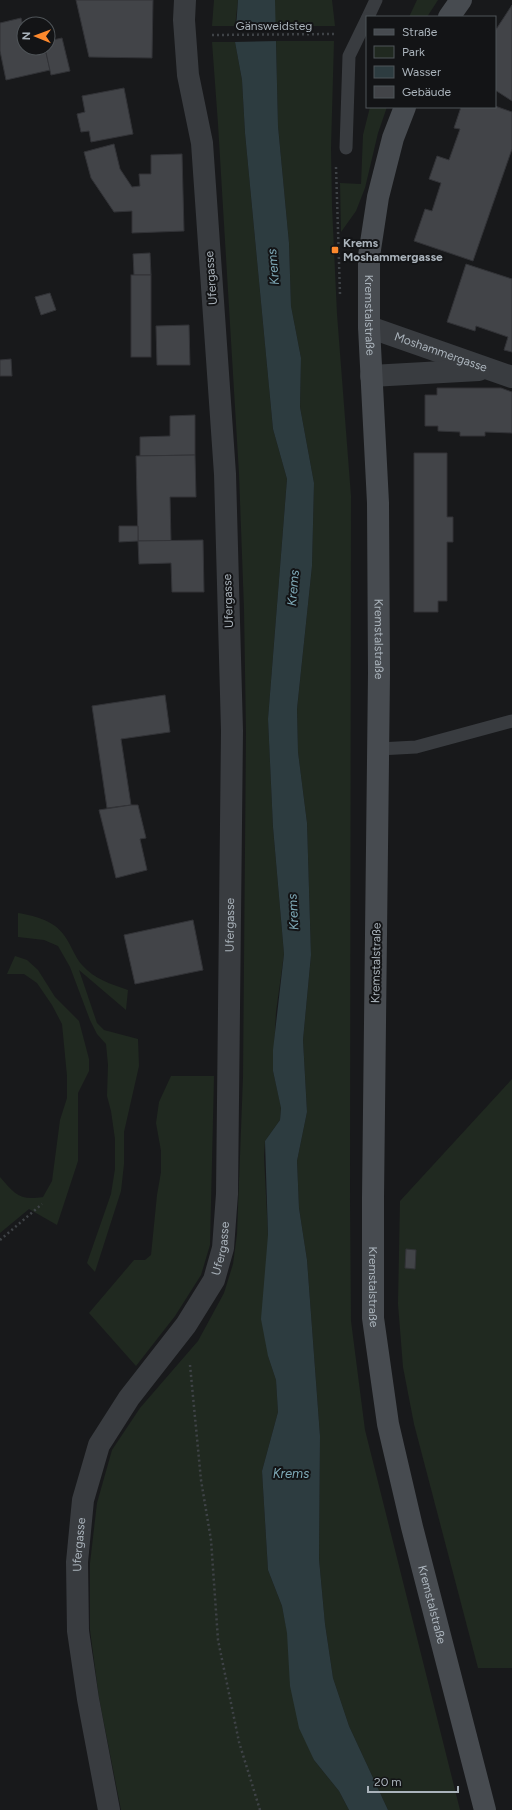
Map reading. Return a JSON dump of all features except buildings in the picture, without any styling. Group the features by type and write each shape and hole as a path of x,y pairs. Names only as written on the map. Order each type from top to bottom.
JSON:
{"main road":[{"path":"450,16 461,0"},
{"name":"Kremstalstraße","path":"405,108 393,138 378,196 370,256 369,327 378,503 379,749 373,1198 374,1318 388,1424 412,1527 485,1810"}],"street":[{"name":"Ufergasse","path":"109,1810 88,1699 78,1631 77,1562 83,1500 99,1445 129,1398 186,1325 214,1280 223,1248 227,1194 232,731 225,474 202,143 188,75 184,20 185,0"},
{"name":"Moshammergasse","path":"369,327 512,377"},
{"path":"371,376 490,369"}],"lane":[{"path":"368,16 376,0"},
{"path":"346,148 350,56 366,20"},
{"path":"379,749 416,747 512,721"}],"path":[{"name":"Gänsweidsteg","path":"214,35 334,34"},
{"path":"336,162 336,206 340,299"},
{"path":"0,1240 42,1204"},
{"path":"186,1325 201,1480 211,1540 218,1640 238,1742 260,1810"}],"green space":[{"path":"214,0 238,0 235,26 212,26"},
{"path":"275,0 332,0 335,26 275,26"},
{"path":"417,0 438,0 428,16 409,16"},
{"path":"276,41 334,41 331,148 332,206 337,314 351,496 351,1321 365,1430 460,1810 388,1810 349,1726 333,1678 325,1624 319,1559 320,1436 307,1260 299,1208 297,1161 307,1112 303,1040 311,955 307,823 298,752 297,709 312,566 314,483 300,407 301,358 291,306 289,243 278,126"},
{"path":"212,42 235,42 242,80 245,133 273,429 287,479 268,719 273,827 284,954 276,1012 273,1071 281,1107 280,1120 265,1141 264,1156 268,1235 268,1356 276,1380 278,1412 262,1471 268,1570 282,1606 314,1760 339,1791 349,1810 121,1810 99,1698 90,1630 90,1563 97,1503 112,1450 140,1408 198,1341 224,1293 233,1264 237,1234 243,1077 246,733 244,609 239,474"},
{"path":"370,108 387,108 378,133 365,188 356,211 341,232 340,183 361,184 363,135"},
{"path":"18,913 45,920 57,927 66,938 77,959 87,970 115,986 128,990 126,1010 79,970 97,1023 104,1030 138,1039 139,1066 124,1132 124,1164 121,1191 95,1272 87,1263 111,1194 115,1169 115,1139 107,1096 108,1065 106,1044 97,1034 90,1020 70,967 58,946 44,940 18,937"},
{"path":"15,956 27,960 38,970 55,997 79,1021 89,1059 89,1071 78,1093 78,1161 57,1225 29,1209 0,1233 0,1177 18,1195 28,1198 43,1197 52,1181 60,1120 67,1098 67,1076 62,1024 52,1005 37,983 24,974 7,974"},
{"path":"171,1076 214,1076 210,1245 201,1275 175,1316 136,1366 89,1313 134,1260 145,1260 151,1255 157,1195 161,1172 161,1151 156,1123 159,1102"},
{"path":"512,1079 512,1668 478,1668 414,1424 403,1367 398,1304 400,1201"}],"water":[{"name":"Krems","path":"238,0 275,0 278,126 289,243 291,306 301,358 300,407 314,483 312,566 297,709 298,752 307,823 311,955 303,1040 307,1112 297,1161 299,1208 307,1260 320,1436 319,1559 325,1624 333,1678 349,1726 388,1810 349,1810 339,1791 314,1760 299,1728 290,1686 287,1633 282,1606 268,1570 262,1471 278,1412 276,1380 268,1356 261,1319 268,1235 265,1141 280,1120 281,1108 273,1071 273,1050 284,954 273,827 268,719 287,479 273,429 245,133 242,80 235,42"}],"pier":[{"path":"233,26 277,26 278,41 233,42"}],"place":[{"name":"Krems Moshammergasse","path":"335,250"}]}
